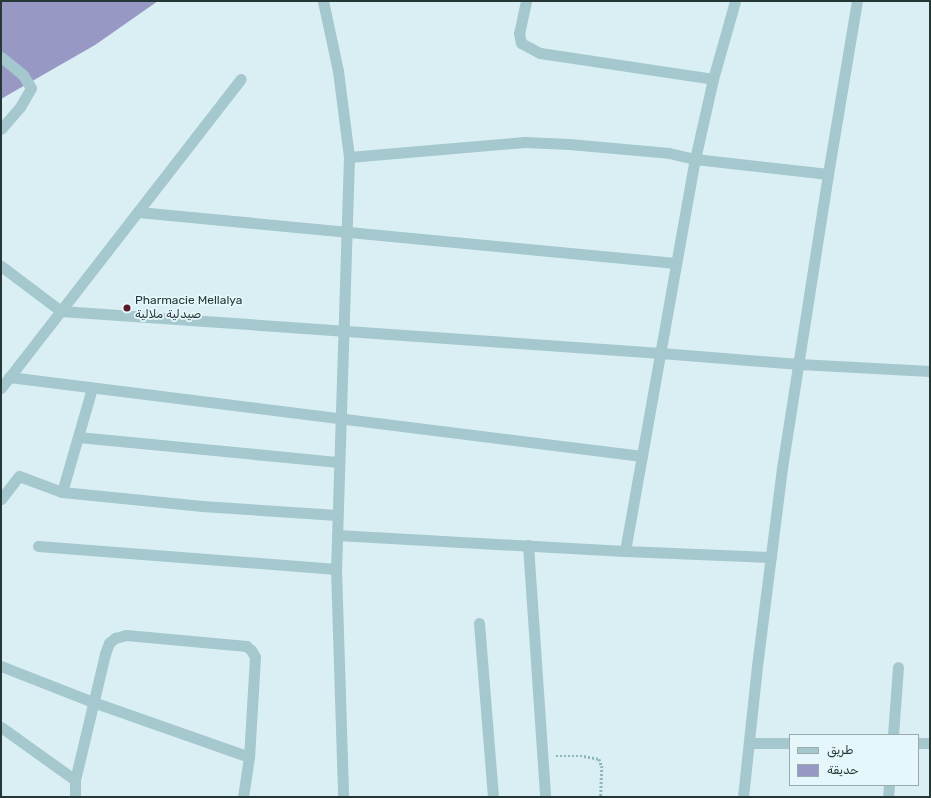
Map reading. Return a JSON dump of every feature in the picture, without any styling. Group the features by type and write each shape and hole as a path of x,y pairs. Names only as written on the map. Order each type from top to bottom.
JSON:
{"street":[{"path":"323,1 338,71 348,157 336,570 343,797"},
{"path":"526,1 519,33 521,43 540,53 712,79"},
{"path":"743,797 770,557 828,174 857,1"},
{"path":"625,551 695,159 712,79 735,2"},
{"path":"1,57 23,75 31,88 20,106 1,129"},
{"path":"1,388 241,79"},
{"path":"348,157 524,142 615,146 669,153 695,159 828,174"},
{"path":"138,212 676,263"},
{"path":"1,266 61,311 799,364 930,371"},
{"path":"9,378 642,456"},
{"path":"62,492 92,388"},
{"path":"78,437 339,462"},
{"path":"1,499 19,476 62,492 202,506 338,516"},
{"path":"337,535 625,551 770,557"},
{"path":"528,545 545,797"},
{"path":"38,546 336,570"},
{"path":"479,623 493,797"},
{"path":"75,797 75,780 105,654 109,643 115,638 126,635 246,646 252,650 255,657 249,756 243,797"},
{"path":"1,666 93,702 249,756"},
{"path":"893,734 898,667"},
{"path":"1,727 75,780"},
{"path":"749,743 789,742"},
{"path":"919,743 930,743"},
{"path":"888,797 889,786"}],"path":[{"path":"542,756 584,756 599,759 602,766 601,797"}],"green space":[{"path":"1,1 158,1 95,45 1,99"}],"place":[{"name":"Pharmacie Mellalya صيدلية ملالية","path":"127,308"}]}
